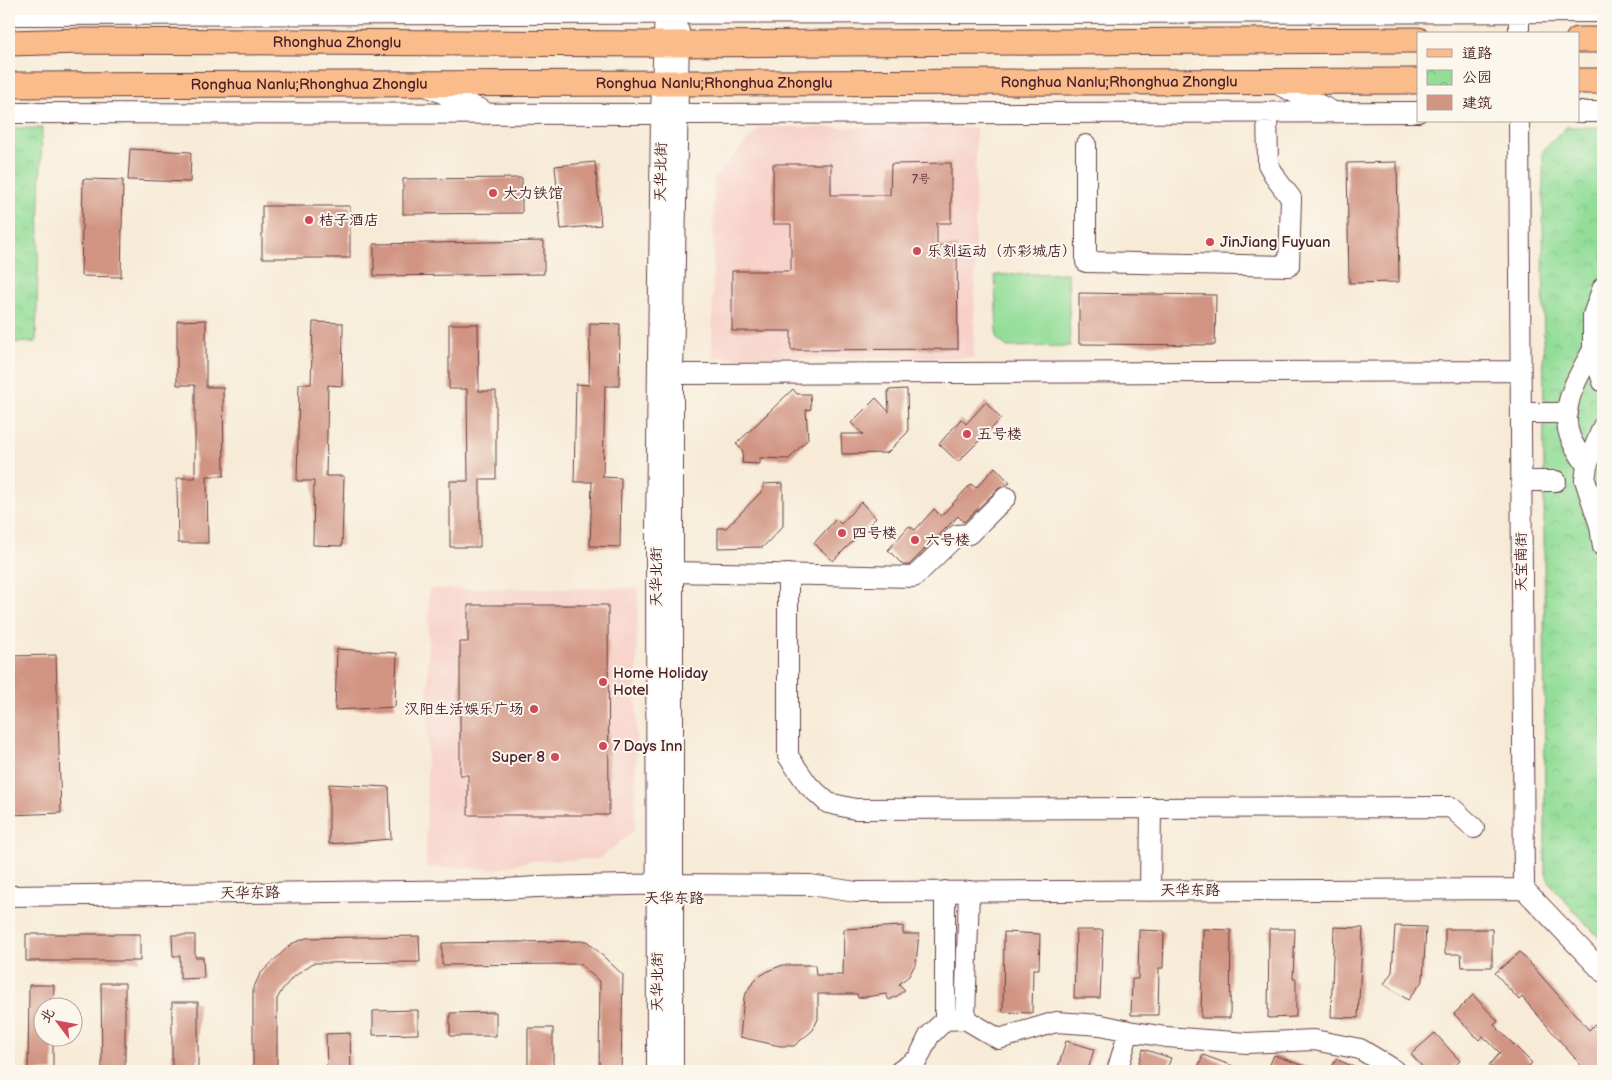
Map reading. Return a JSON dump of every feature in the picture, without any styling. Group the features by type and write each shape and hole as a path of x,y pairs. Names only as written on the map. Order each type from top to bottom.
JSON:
{"main road":[{"path":"672,44 1417,40"},
{"path":"1580,40 1603,40"},
{"name":"Rhonghua Zhonglu","path":"9,43 672,44"},
{"name":"Ronghua Nanlu;Rhonghua Zhonglu","path":"9,85 1417,81"},
{"path":"1580,81 1603,81"}],"street":[{"path":"18,16 672,12 874,14 1147,11 1603,12"},
{"path":"1518,11 1519,32"},
{"name":"天华北街","path":"657,1071 665,891 673,572 670,114 672,12"},
{"path":"874,14 924,43"},
{"path":"18,16 83,42"},
{"path":"1273,82 1334,112"},
{"path":"422,84 490,113"},
{"path":"1086,145 1086,262 1290,266 1291,198 1277,180 1268,164 1267,112"},
{"path":"9,113 1417,112"},
{"path":"1580,112 1603,112"},
{"name":"天华北街","path":"670,114 656,531 665,891 673,1071"},
{"name":"天宝南街","path":"1519,122 1524,889"},
{"path":"1603,287 1593,315 1593,350 1603,382"},
{"path":"1593,350 1576,379 1570,396 1568,413 1571,438 1600,526 1603,547"},
{"path":"673,374 1520,370"},
{"path":"1521,413 1568,413"},
{"path":"1584,476 1603,426"},
{"path":"1521,481 1556,481"},
{"path":"673,572 914,577 956,535 969,534 1006,497"},
{"path":"788,574 788,756 808,785 828,803 855,809 1451,807 1474,828"},
{"path":"1150,890 1151,808"},
{"name":"天华东路","path":"9,896 491,890 536,899 810,885 856,892 1524,889"},
{"path":"1524,889 1603,972"},
{"path":"945,891 955,1020"},
{"path":"955,1020 969,891"},
{"path":"955,1020 999,1040 1056,1022 1101,1025 1166,1037 1247,1042 1314,1040 1360,1049 1391,1070"},
{"path":"900,1071 918,1059 929,1036 955,1020"},
{"path":"1117,1071 1128,1031"}],"shaded area":[{"path":"760,127 976,128 974,358 712,358 714,178"},
{"path":"638,588 635,830 599,859 530,861 497,869 426,867 429,589"}],"green space":[{"path":"1566,127 1603,127 1603,942 1550,884 1545,870 1543,151"},
{"path":"9,128 42,128 36,342 9,343"},
{"path":"1068,273 1070,346 1007,347 997,339 995,275"}],"building":[{"path":"130,149 191,152 190,182 128,180"},
{"path":"595,162 601,225 561,229 555,166"},
{"path":"1397,162 1399,282 1349,283 1347,163"},
{"path":"951,163 951,223 937,223 937,246 957,246 958,349 791,350 791,331 732,331 732,271 791,271 791,224 773,224 773,164 831,164 831,195 890,195 891,164"},
{"path":"522,178 522,213 403,214 403,179"},
{"path":"83,179 123,180 121,277 81,276"},
{"path":"262,206 350,206 350,258 262,258"},
{"path":"544,241 544,274 374,276 374,244"},
{"path":"1079,293 1216,295 1215,345 1079,344"},
{"path":"206,320 206,387 223,387 224,476 207,476 208,543 178,543 177,478 195,478 195,385 177,385 177,321"},
{"path":"313,322 343,323 342,386 328,385 326,476 344,476 342,546 313,545 314,481 297,481 299,384 311,384"},
{"path":"590,323 620,324 619,386 605,386 603,477 621,478 620,547 590,546 592,482 574,482 576,384 589,385"},
{"path":"449,324 478,324 479,391 496,391 496,479 480,479 480,547 450,547 450,481 468,481 467,389 449,389"},
{"path":"793,389 797,394 810,394 811,409 806,410 808,439 789,459 760,458 760,464 742,463 743,451 736,444"},
{"path":"907,389 908,432 887,453 842,454 841,434 863,434 851,423 876,398 889,412 888,390"},
{"name":"五号楼","path":"986,402 1001,419 958,462 939,444 961,419 966,424"},
{"path":"995,467 1010,483 998,489 964,522 958,516 909,565 903,565 888,550 909,526 915,530 934,509 941,516 971,484 976,488"},
{"path":"783,483 783,526 763,547 718,548 718,528 726,528 763,490 763,484"},
{"name":"四号楼","path":"861,502 876,518 833,561 814,543 836,519 841,524"},
{"name":"汉阳生活娱乐广场","path":"468,605 608,605 609,815 468,815 468,775 460,775 460,642 468,642"},
{"path":"337,649 397,653 395,707 335,710"},
{"path":"56,655 61,813 9,815 9,656"},
{"path":"329,784 389,787 391,839 329,844"},
{"path":"903,926 903,934 919,934 916,963 909,976 899,984 905,990 897,996 889,1000 886,994 858,998 857,994 818,994 818,1019 813,1030 794,1046 780,1046 740,1037 744,997 751,985 760,976 783,965 815,965 816,975 843,975 844,929"},
{"path":"1395,926 1426,927 1423,980 1408,1000 1384,984 1392,972"},
{"path":"1334,927 1363,928 1358,1018 1331,1017"},
{"path":"1203,929 1231,930 1230,1018 1201,1018"},
{"path":"1269,929 1295,929 1293,979 1296,979 1296,1017 1268,1018"},
{"path":"1445,929 1492,929 1492,967 1462,967 1461,954 1445,954"},
{"path":"1076,930 1103,930 1100,998 1074,998"},
{"path":"1139,930 1164,931 1163,968 1159,968 1158,1015 1131,1015 1132,979 1138,979"},
{"path":"1004,932 1040,934 1039,969 1033,969 1032,1013 1003,1012"},
{"path":"26,934 140,934 140,961 26,961"},
{"path":"172,935 195,935 195,957 203,957 204,978 180,979 180,956 173,956"},
{"path":"419,936 420,962 313,963 292,978 277,999 277,1071 253,1071 253,989 260,974 291,944 306,938"},
{"path":"587,941 623,975 621,1071 599,1071 600,982 580,964 442,965 442,943"},
{"path":"1520,952 1589,1030 1594,1025 1603,1035 1603,1071 1586,1071 1522,997 1519,1000 1495,973"},
{"path":"101,983 125,983 125,1071 102,1071"},
{"path":"29,985 54,985 53,998 32,998 32,1048 53,1048 53,1071 28,1071"},
{"path":"1473,995 1498,1021 1494,1025 1532,1063 1524,1071 1495,1071 1489,1065 1500,1053 1483,1036 1479,1040 1454,1014"},
{"path":"172,1002 198,1002 198,1071 172,1071"},
{"path":"418,1010 418,1034 373,1035 373,1011"},
{"path":"496,1012 496,1036 450,1036 450,1013"},
{"path":"528,1028 553,1028 553,1071 528,1071"},
{"path":"350,1033 351,1071 327,1071 326,1034"},
{"path":"1435,1033 1460,1061 1449,1071 1426,1071 1411,1054"},
{"path":"1066,1041 1094,1049 1088,1071 1057,1071"},
{"path":"1143,1049 1171,1058 1166,1071 1136,1071"},
{"path":"1203,1055 1244,1070 1244,1071 1197,1071"},
{"path":"1274,1055 1315,1070 1267,1071"},
{"path":"1336,1059 1363,1071 1330,1071"}],"place":[{"name":"大力铁馆","path":"493,193"},
{"name":"桔子酒店","path":"309,220"},
{"name":"JinJiang Fuyuan","path":"1210,242"},
{"name":"乐刻运动（亦彩城店）","path":"917,251"},
{"name":"五号楼","path":"967,434"},
{"name":"四号楼","path":"842,533"},
{"name":"六号楼","path":"915,540"},
{"name":"Home Holiday Hotel","path":"603,682"},
{"name":"汉阳生活娱乐广场","path":"534,709"},
{"name":"7 Days Inn","path":"603,746"},
{"name":"Super 8","path":"555,757"}]}
